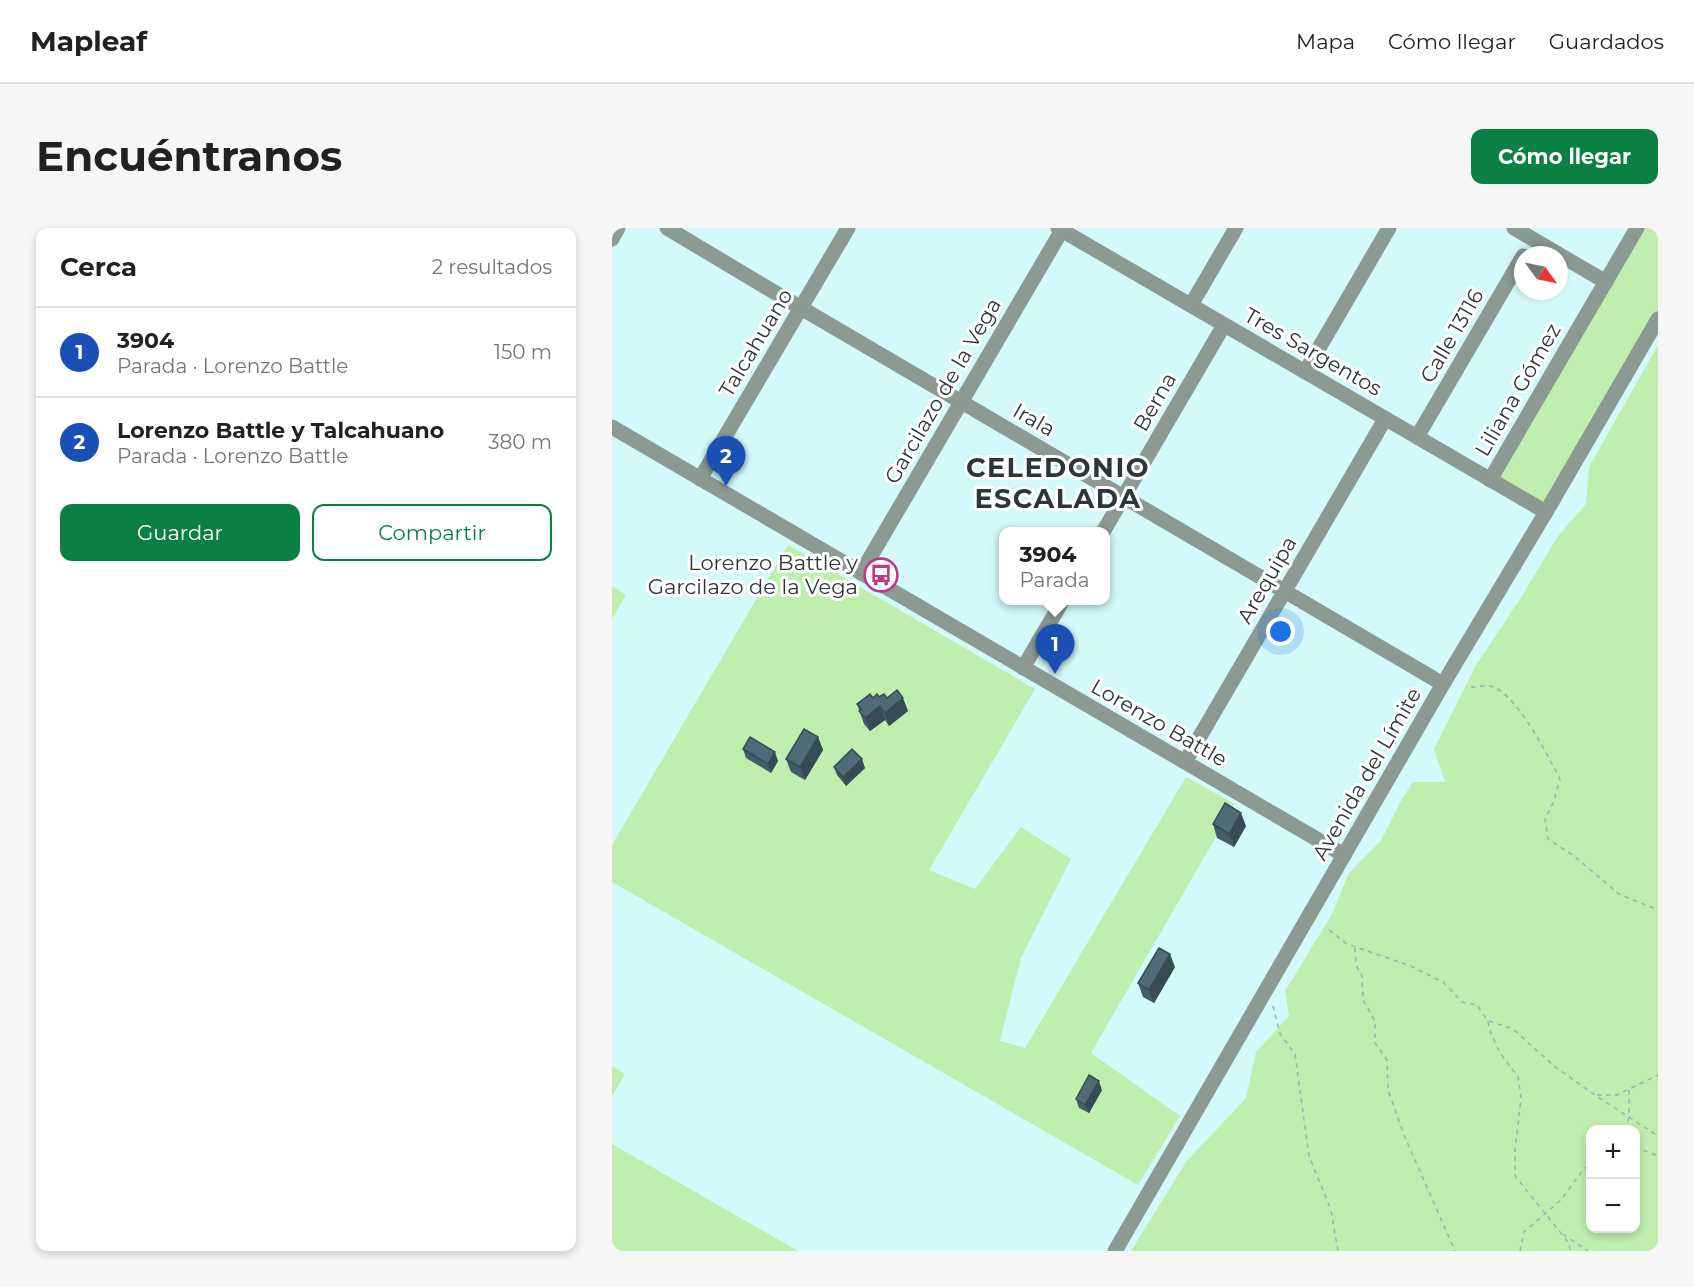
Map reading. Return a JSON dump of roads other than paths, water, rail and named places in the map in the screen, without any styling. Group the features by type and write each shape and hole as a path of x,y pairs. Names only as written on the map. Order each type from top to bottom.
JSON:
{"street":[{"path":"612,239 618,228"},
{"name":"Irala","path":"666,228 1443,684"},
{"name":"Talcahuano","path":"700,478 848,228"},
{"path":"1191,305 1236,228"},
{"path":"1305,372 1389,228"},
{"path":"1514,228 1536,234 1606,282"},
{"name":"Liliana Gómez","path":"1490,480 1637,228"},
{"name":"Tres Sargentos","path":"1060,229 1082,234 1224,325 1546,512"},
{"name":"Garcilazo de la Vega","path":"861,573 1060,229"},
{"name":"Calle 13116","path":"1417,437 1514,270"},
{"name":"Avenida del Límite","path":"1115,1251 1443,684 1658,319"},
{"name":"Berna","path":"1105,527 1224,325"},
{"name":"Arequipa","path":"1185,762 1385,419"},
{"name":"Lorenzo Battle","path":"612,427 1344,855"},
{"path":"1023,668 1060,605"}],"place":[{"name":"Lorenzo Battle y Talcahuano","path":"726,486"},
{"name":"Lorenzo Battle y Garcilazo de la Vega","path":"881,575"},
{"name":"3904","path":"1055,674"}],"district":[{"name":"CELEDONIO ESCALADA","path":"1058,484"}]}
